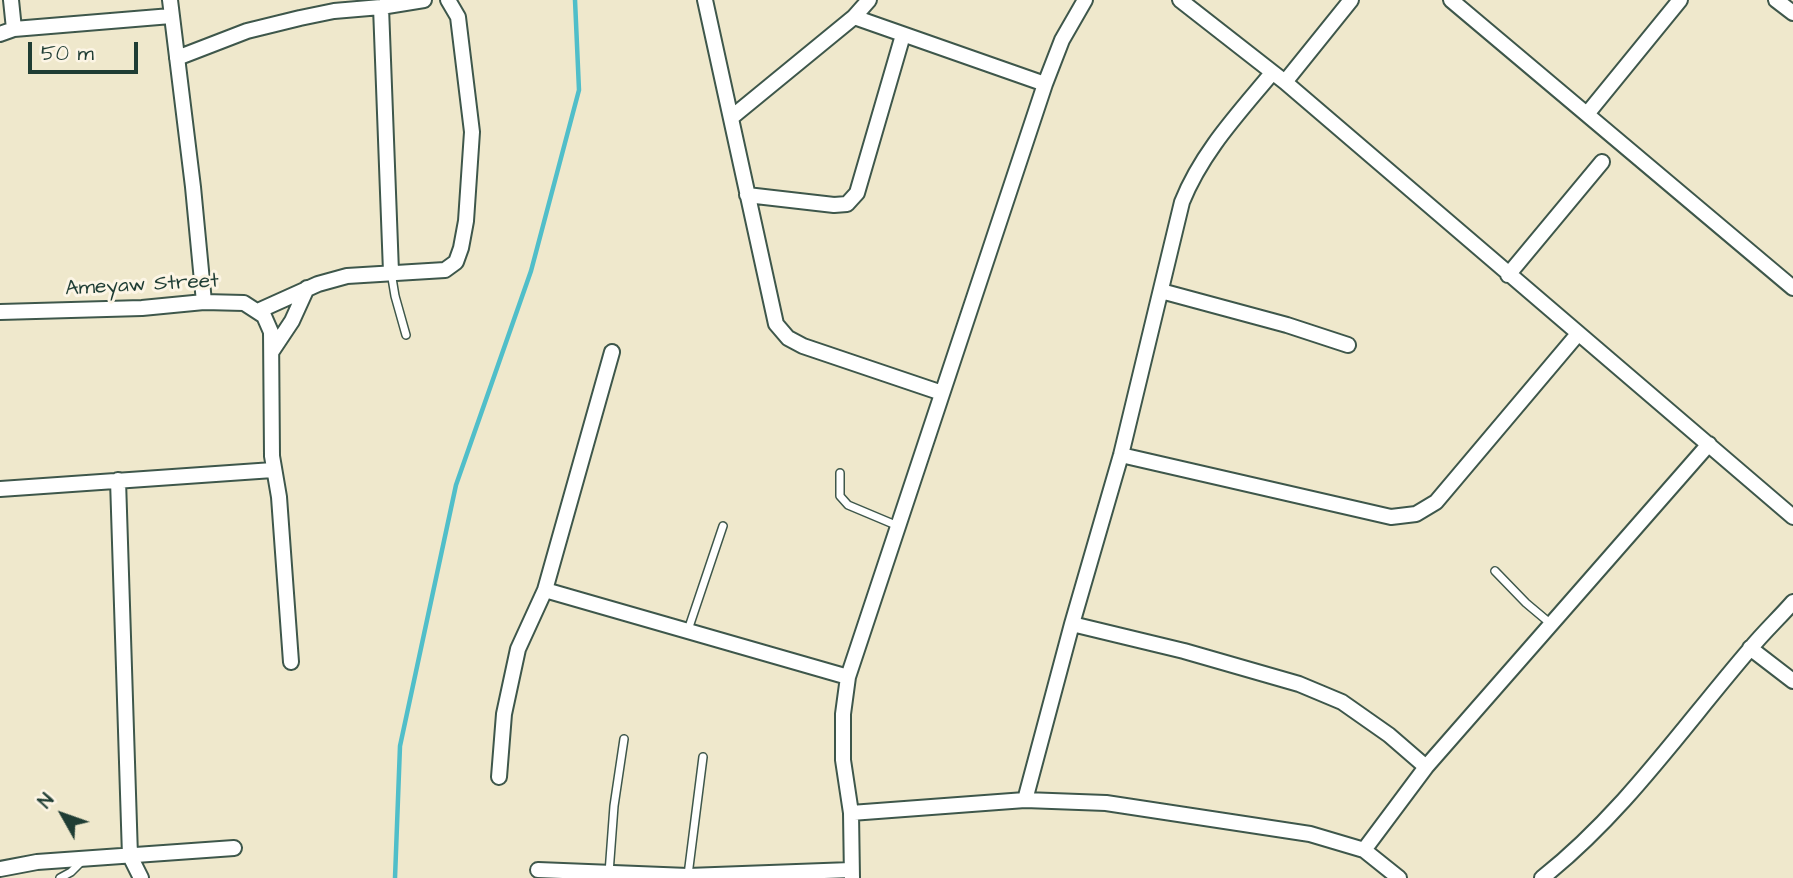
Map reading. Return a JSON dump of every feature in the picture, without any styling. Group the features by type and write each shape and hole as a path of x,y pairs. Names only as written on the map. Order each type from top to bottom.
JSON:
{"street":[{"path":"11,0 7,32 171,16"},
{"path":"170,0 204,302"},
{"path":"177,58 247,32 334,5 381,7 424,0"},
{"path":"291,662 280,510 273,470 271,332 264,316 258,311 307,288 347,276 445,270 456,262 466,221 472,132 458,17 448,0"},
{"path":"705,0 776,324 788,338 803,346 942,393"},
{"path":"732,117 854,18 869,0"},
{"path":"538,870 688,876 851,874 850,813 843,760 843,714 848,677 1045,83 1062,40 1085,0"},
{"path":"1180,0 1285,82 1577,335 1793,517"},
{"path":"1285,82 1351,0"},
{"path":"1451,0 1793,288"},
{"path":"1587,114 1680,0"},
{"path":"1776,0 1793,12"},
{"path":"381,7 391,272"},
{"path":"854,18 1045,83"},
{"path":"747,195 834,205 847,204 857,193 903,35"},
{"path":"1025,800 1121,455 1182,202 1192,177 1208,152 1272,72"},
{"path":"1508,275 1602,162"},
{"path":"272,351 292,321 307,288"},
{"path":"1161,291 1287,325 1348,345"},
{"name":"Ameyaw Street","path":"0,312 142,309 204,302 244,303 258,311"},
{"path":"1121,455 1391,517 1416,514 1436,502 1577,335"},
{"path":"499,777 504,714 518,649 545,590 612,352"},
{"path":"1364,849 1426,768 1709,444"},
{"path":"0,489 273,470"},
{"path":"118,480 130,856 141,878"},
{"path":"545,590 848,677"},
{"path":"1542,878 1569,857 1624,802 1751,648 1793,602"},
{"path":"1072,624 1184,651 1299,684 1342,702 1389,735 1426,768"},
{"path":"1751,648 1793,681"},
{"path":"850,813 1025,800 1106,803 1310,834 1364,849 1399,878"},
{"path":"0,869 86,857 234,848"}],"lane":[{"path":"391,272 406,335"},
{"path":"841,473 840,496 848,505 898,526"},
{"path":"688,631 723,526"},
{"path":"1495,571 1552,625"},
{"path":"608,874 624,739"},
{"path":"688,876 703,757"},
{"path":"60,878 71,872 86,857"}],"waterway":[{"path":"395,878 400,746 456,485 531,271 579,90 575,0"}]}
